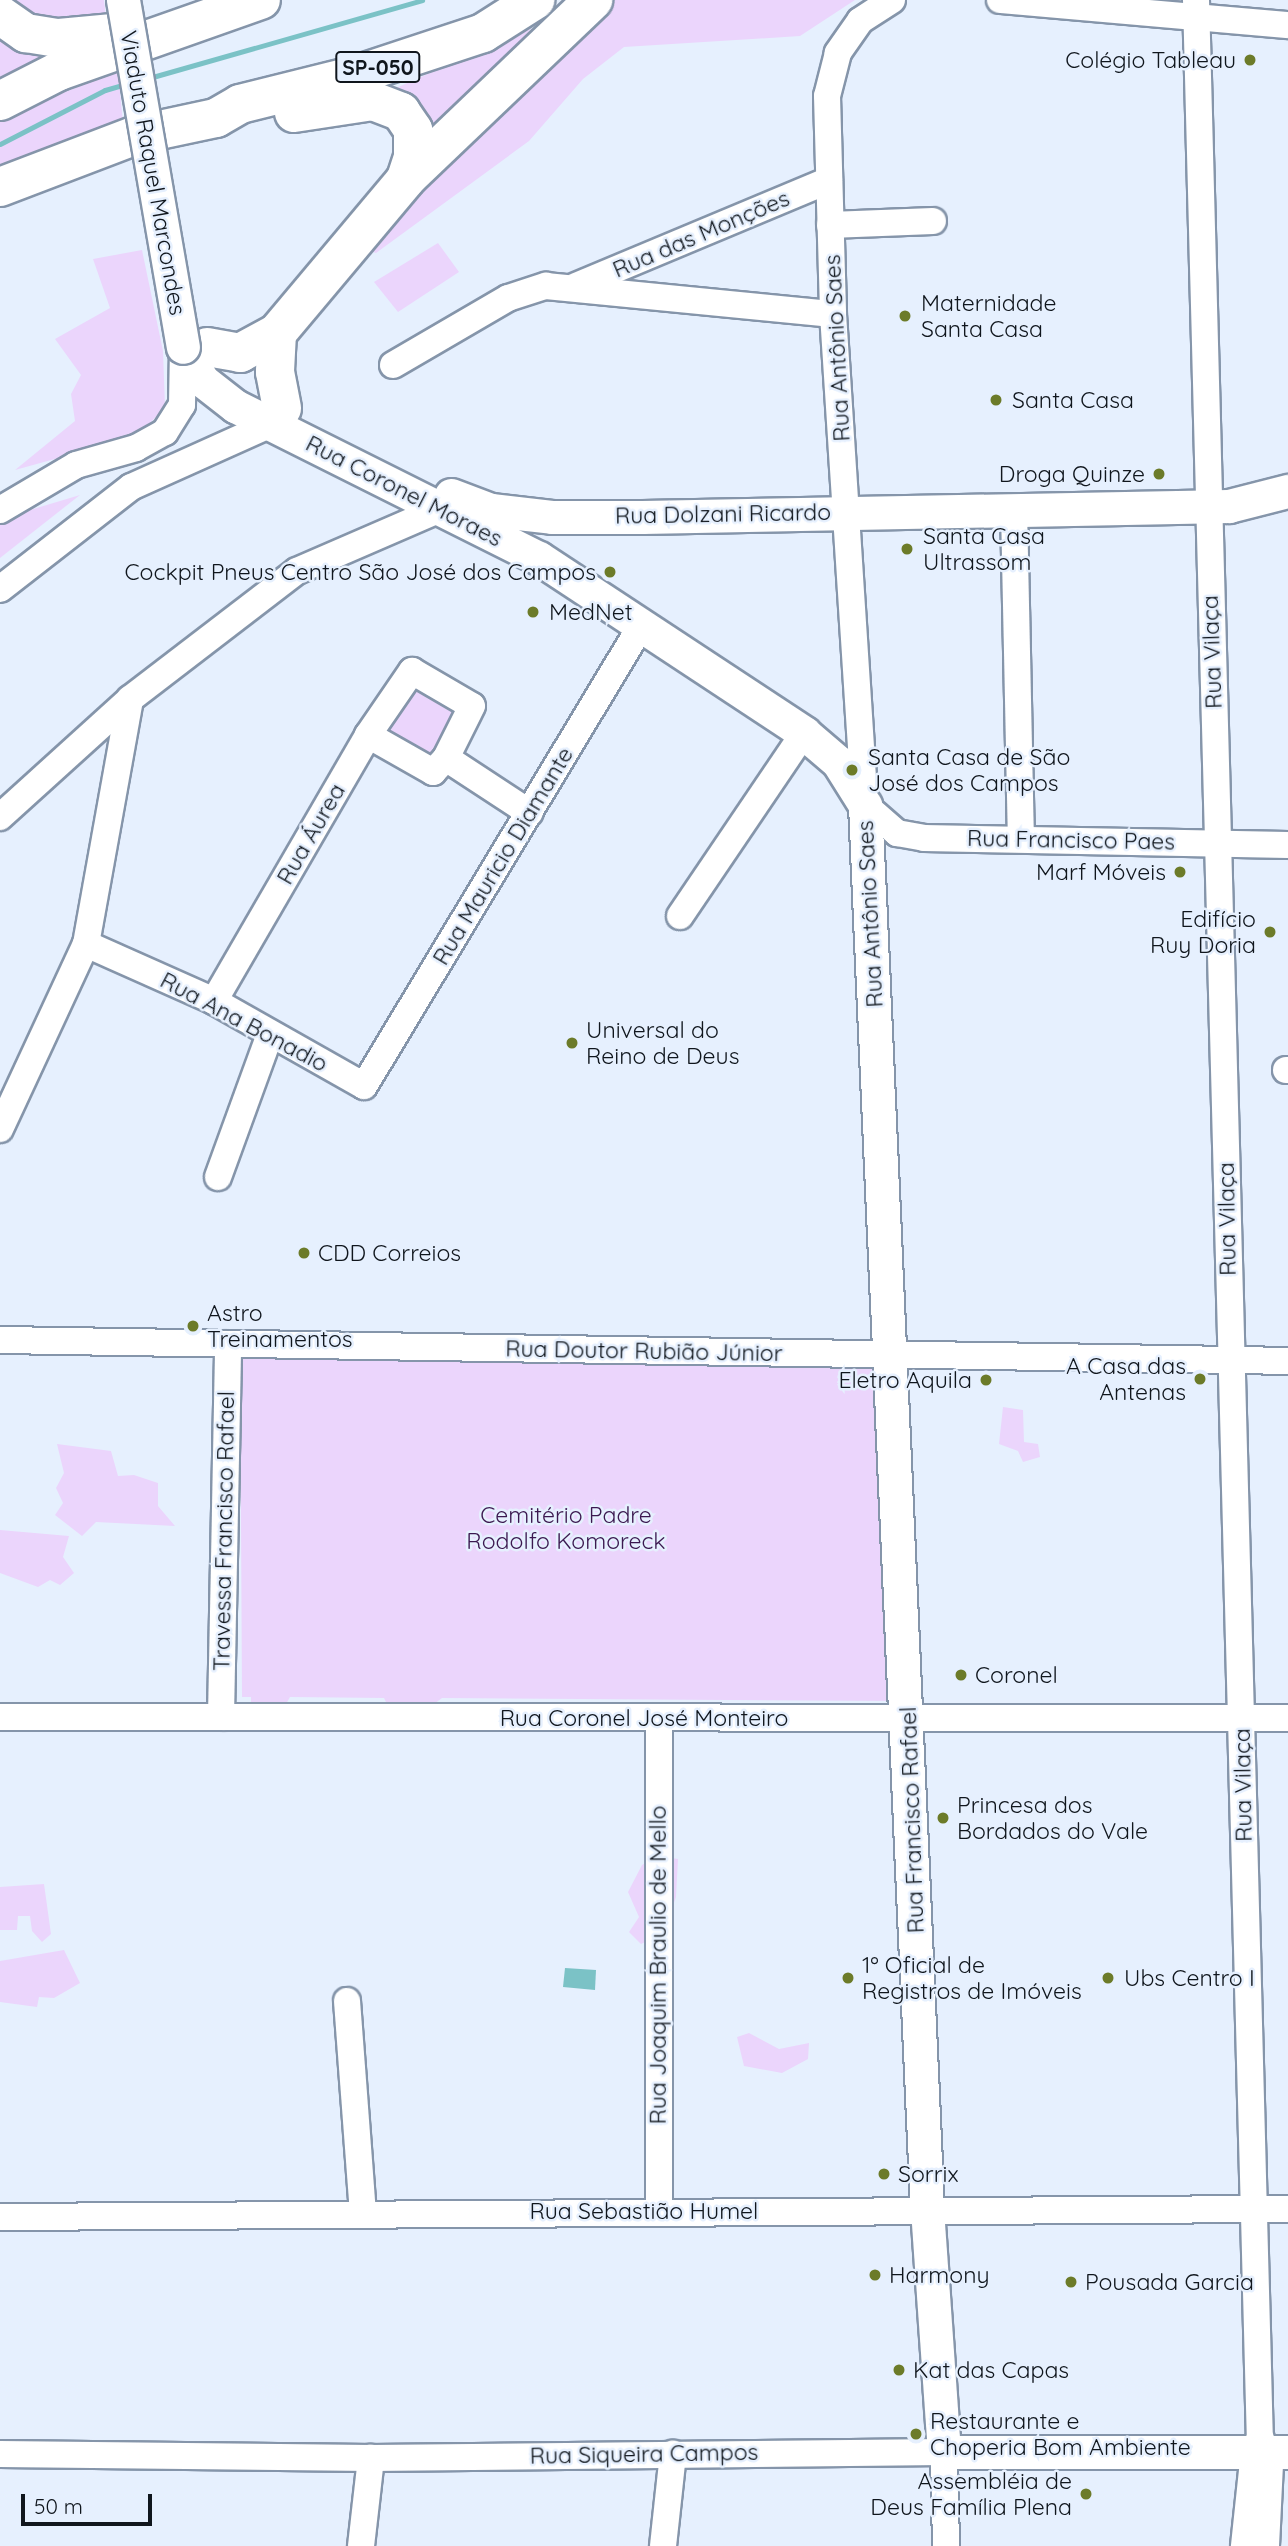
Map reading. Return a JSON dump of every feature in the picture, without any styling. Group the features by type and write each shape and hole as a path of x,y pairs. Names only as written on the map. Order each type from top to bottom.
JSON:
{"highway":[{"path":"0,101 59,71 175,28 261,0"},
{"name":"SP-050","path":"0,187 136,135 216,118 240,104 356,75 483,33 535,0"},
{"path":"195,347 240,353 277,333 406,179 593,0"},
{"path":"0,15 26,33 59,38 175,28"},
{"path":"216,118 241,122 366,102 387,104 401,112 413,130 414,158 406,179"},
{"path":"276,416 277,333"}],"main road":[{"name":"Viaduto Raquel Marcondes","path":"123,0 195,347"},
{"name":"Viaduto Raquel Marcondes","path":"146,0 195,347"},
{"name":"Rua Dolzani Ricardo","path":"195,347 276,416 460,500 491,510 552,517 1218,506"},
{"name":"Rua Coronel Moraes","path":"276,416 440,509 538,558 804,733 838,762 864,805"},
{"path":"1218,506 1288,491"},
{"path":"538,558 533,528 552,517"},
{"name":"Rua Antônio Saes","path":"864,805 889,1355"},
{"name":"Rua Francisco Rafael","path":"889,1355 908,1717 927,2209 944,2452"},
{"name":"Rua Siqueira Campos","path":"944,2452 1268,2448"}],"street":[{"path":"1000,0 1196,10 1288,25"},
{"name":"Rua Antônio Saes","path":"864,805 848,511 833,314 827,96 838,52 882,4"},
{"name":"Rua Vilaça","path":"1196,10 1218,506 1221,842 1231,1361 1253,2209 1268,2448"},
{"name":"Rua das Monções","path":"573,287 829,180"},
{"path":"830,225 933,221"},
{"name":"Rua das Monções","path":"393,365 518,293 546,286 833,314"},
{"path":"0,510 76,465 136,448 165,432 180,413 195,347"},
{"path":"0,589 131,487 276,416"},
{"path":"131,487 139,471 136,448"},
{"name":"Rua Dolzani Ricardo","path":"1218,506 1288,507"},
{"path":"0,817 130,699 297,570 440,509"},
{"path":"1014,509 1021,839"},
{"name":"Rua Mauricio Diamante","path":"364,1086 641,626"},
{"name":"Rua Áurea","path":"214,1001 368,735 412,671 472,706 446,758"},
{"path":"0,1129 86,944 130,699"},
{"path":"680,916 804,733"},
{"path":"368,735 433,772 446,758 530,813"},
{"name":"Rua Francisco Paes","path":"864,805 897,833 924,838 1288,845"},
{"name":"Rua Ana Bonadio","path":"86,944 214,1001 364,1086"},
{"path":"218,1177 270,1034"},
{"name":"Rua Doutor Rubião Júnior","path":"0,1340 1288,1361"},
{"name":"Travessa Francisco Rafael","path":"221,1717 228,1344"},
{"name":"Rua Coronel José Monteiro","path":"0,1717 659,1720 908,1717 1288,1718"},
{"name":"Rua Joaquim Braulio de Mello","path":"659,1720 659,2211"},
{"path":"347,2001 363,2213"},
{"name":"Rua Sebastião Humel","path":"0,2217 927,2209 1288,2209"},
{"path":"1244,2546 1268,2448"},
{"path":"1266,2546 1268,2448"},
{"path":"944,2452 946,2546"},
{"name":"Rua Siqueira Campos","path":"0,2455 371,2458 944,2452"},
{"path":"663,2546 673,2454"},
{"path":"361,2546 371,2458"}],"green space":[{"path":"6,0 104,0 106,18 48,22 10,7"},
{"path":"615,0 855,0 800,36 624,47 583,79 529,141 376,253 367,250 563,47"},
{"path":"532,28 417,151 419,110 396,88"},
{"path":"0,39 30,50 58,51 0,89"},
{"path":"118,71 123,123 0,173 0,118"},
{"path":"438,243 459,272 398,312 374,282"},
{"path":"142,250 163,351 165,407 138,436 15,470 75,421 71,394 81,375 55,339 110,308 93,259"},
{"path":"80,495 0,558 0,519"},
{"path":"414,678 465,706 432,764 382,734"},
{"name":"Cemitério Padre Rodolfo Komoreck","path":"240,1355 877,1360 892,1701 442,1698 426,1710 390,1710 384,1698 290,1697 283,1709 251,1705 251,1697 242,1697"},
{"path":"1003,1407 1023,1410 1024,1442 1038,1444 1040,1457 1023,1462 1018,1451 999,1444"},
{"path":"57,1444 111,1451 118,1476 134,1475 158,1483 158,1506 175,1526 96,1522 82,1536 55,1515 63,1503 56,1488 64,1473"},
{"path":"0,1530 69,1536 63,1557 74,1573 60,1585 50,1580 38,1587 0,1573"},
{"path":"658,1856 678,1859 676,1897 663,1934 641,1944 629,1932 639,1917 628,1892 642,1865"},
{"path":"44,1884 51,1934 42,1942 32,1931 30,1916 18,1916 17,1930 0,1930 0,1887"},
{"path":"64,1950 80,1983 54,1998 39,1997 37,2007 0,2002 0,1961"},
{"path":"749,2033 779,2049 809,2043 808,2059 782,2073 744,2066 737,2037"}],"shaded area":[{"path":"565,1968 596,1970 595,1990 563,1987"}],"waterway":[{"path":"149,78 422,0"},
{"path":"0,144 105,90 126,84"}],"place":[{"name":"Colégio Tableau","path":"1250,60"},
{"name":"Maternidade Santa Casa","path":"905,316"},
{"name":"Santa Casa","path":"996,400"},
{"name":"Droga Quinze","path":"1159,474"},
{"name":"Santa Casa Ultrassom","path":"907,549"},
{"name":"Cockpit Pneus Centro São José dos Campos","path":"610,572"},
{"name":"MedNet","path":"533,612"},
{"name":"Santa Casa de São José dos Campos","path":"852,770"},
{"name":"Marf Móveis","path":"1180,872"},
{"name":"Edifício Ruy Doria","path":"1270,932"},
{"name":"Universal do Reino de Deus","path":"572,1043"},
{"name":"CDD Correios","path":"304,1253"},
{"name":"Astro Treinamentos","path":"193,1326"},
{"name":"A Casa das Antenas","path":"1200,1379"},
{"name":"Eletro Aquila","path":"986,1380"},
{"name":"Coronel","path":"961,1675"},
{"name":"Princesa dos Bordados do Vale","path":"943,1818"},
{"name":"1º Oficial de Registros de Imóveis","path":"848,1978"},
{"name":"Ubs Centro I","path":"1108,1978"},
{"name":"Sorrix","path":"884,2174"},
{"name":"Harmony","path":"875,2275"},
{"name":"Pousada Garcia","path":"1071,2282"},
{"name":"Kat das Capas","path":"899,2370"},
{"name":"Restaurante e Choperia Bom Ambiente","path":"916,2434"},
{"name":"Assembléia de Deus Família Plena","path":"1086,2494"}]}
